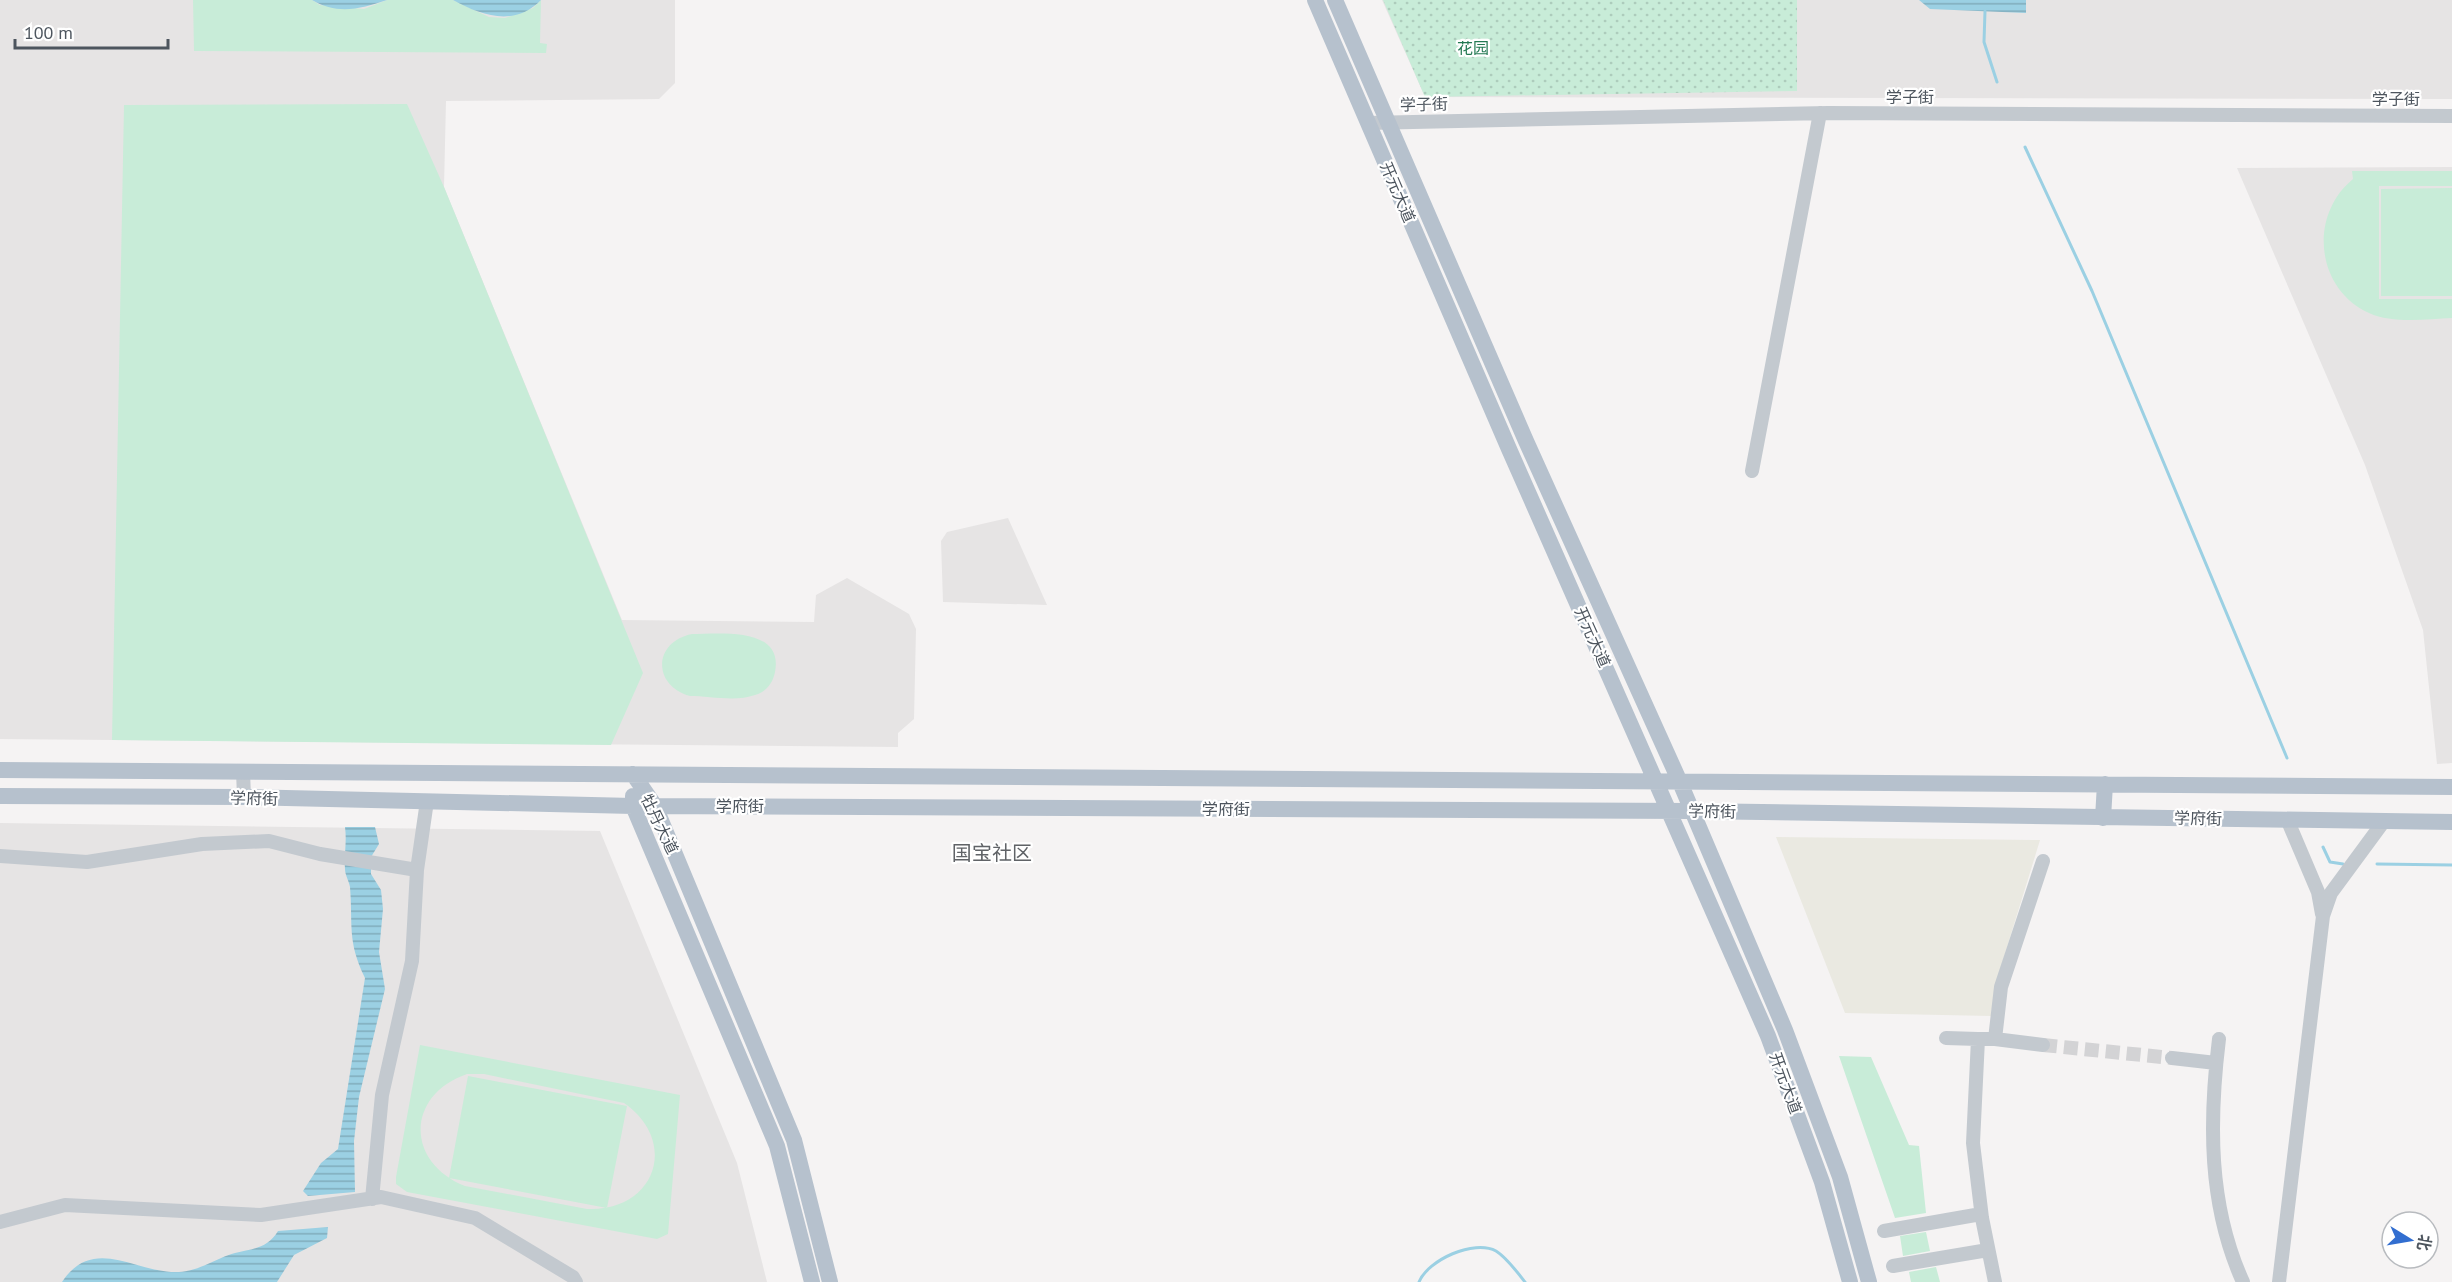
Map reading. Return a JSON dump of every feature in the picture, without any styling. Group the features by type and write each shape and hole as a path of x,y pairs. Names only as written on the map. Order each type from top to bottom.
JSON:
{"main road":[{"name":"开元大道","path":"1315,0 1768,1036 1822,1182 1850,1282"},
{"name":"开元大道","path":"1335,0 1521,430 1679,780 1787,1035 1840,1177 1869,1282"},
{"name":"学府街","path":"0,770 1656,779 2452,787"},
{"name":"牡丹大道","path":"633,774 655,806 794,1140 831,1282"},
{"name":"牡丹大道","path":"633,774 633,806 777,1146 812,1282"},
{"path":"2103,818 2105,784"},
{"name":"学府街","path":"0,796 244,797 633,806 1691,811 2452,822"}],"street":[{"name":"学子街","path":"1369,125 1820,115 2452,116"},
{"name":"学子街","path":"1820,115 2452,121"},
{"path":"1752,471 1820,115"},
{"path":"243,771 244,797"},
{"path":"372,1199 382,1095 412,962 417,870 428,801"},
{"path":"2287,819 2318,892 2323,916"},
{"path":"2279,1282 2323,916 2331,893 2384,821"},
{"path":"0,856 87,862 202,844 269,841 344,858 417,870"},
{"path":"1995,1040 2001,987 2043,861"},
{"path":"1946,1038 1978,1038 2043,1045"},
{"path":"1978,1038 1973,1143 1981,1214 1995,1282"},
{"path":"2219,1040 2212,1096 2211,1156 2223,1219 2235,1265 2243,1282"},
{"path":"2172,1058 2216,1063"},
{"path":"0,1222 65,1205 261,1215 381,1197 476,1218 573,1277 576,1282"},
{"path":"1884,1231 1981,1214"},
{"path":"1893,1266 1988,1250"}],"shaded area":[{"path":"0,0 675,0 675,83 659,99 446,101 444,187 622,620 814,622 816,595 847,578 909,614 916,629 914,719 898,733 898,747 0,739"},
{"path":"1382,0 2452,0 2452,99 1425,97"},
{"path":"2452,167 2452,763 2437,764 2423,630 2365,465 2237,168"},
{"path":"1008,518 1047,605 943,602 941,541 947,532"},
{"path":"0,823 600,831 737,1163 767,1282 0,1282"},
{"path":"1776,837 2040,840 1995,986 1991,1016 1845,1013"}],"green space":[{"path":"193,0 312,0 320,5 364,9 387,0 453,0 489,17 505,18 533,8 541,0 540,43 547,44 546,53 194,51"},
{"name":"花园","path":"1383,0 1797,0 1797,91 1425,97"},
{"path":"407,104 444,187 643,673 611,745 112,740 124,105"},
{"path":"2352,171 2452,171 2452,186 2379,186 2379,299 2452,299 2452,318 2389,319 2369,313 2351,302 2338,287 2329,270 2324,251 2324,231 2329,212 2339,194 2353,179"},
{"path":"2452,188 2452,296 2381,296 2381,189"},
{"path":"692,634 732,634 760,640 770,647 775,657 773,680 759,694 740,698 690,696 678,691 669,683 664,674 662,664 664,654 679,639"},
{"path":"420,1045 680,1095 668,1234 657,1239 407,1192 396,1184","holes":["467,1074 484,1074 624,1103 641,1119 651,1136 655,1154 652,1172 643,1187 629,1199 610,1207 587,1209 465,1186 445,1175 431,1161 423,1146 421,1129 424,1112 433,1097 447,1084"]},
{"path":"1839,1056 1871,1057 1909,1145 1919,1146 1926,1213 1895,1218"},
{"path":"468,1076 627,1106 607,1208 449,1178"},
{"path":"1926,1232 1930,1251 1903,1256 1900,1236"},
{"path":"1936,1267 1940,1282 1911,1282 1909,1272"}],"water":[{"path":"312,0 387,0 368,6 340,9 321,5"},
{"path":"453,0 541,0 520,14 498,16 475,11"},
{"path":"1919,0 2026,0 2026,13 1930,9"},
{"path":"345,827 375,827 379,844 371,857 371,874 381,890 383,909 379,952 385,989 359,1097 354,1141 355,1192 308,1196 303,1191 321,1163 338,1149 365,978 353,943 350,887 345,869"},
{"path":"328,1227 327,1238 294,1255 277,1282 62,1282 74,1268 88,1260 102,1258 163,1271 187,1271 228,1255 259,1247 270,1241 278,1231"}],"waterway":[{"path":"1985,11 1984,42 1997,82"},
{"path":"2025,147 2092,291 2287,758"},
{"path":"2323,847 2330,862 2343,864"},
{"path":"2377,864 2452,865"},
{"path":"1419,1282 1424,1274 1442,1259 1476,1248 1496,1251 1508,1261 1525,1282"}],"tunnel":[{"path":"2043,1045 2172,1058"}],"district":[{"name":"国宝社区","path":"992,853"}]}
